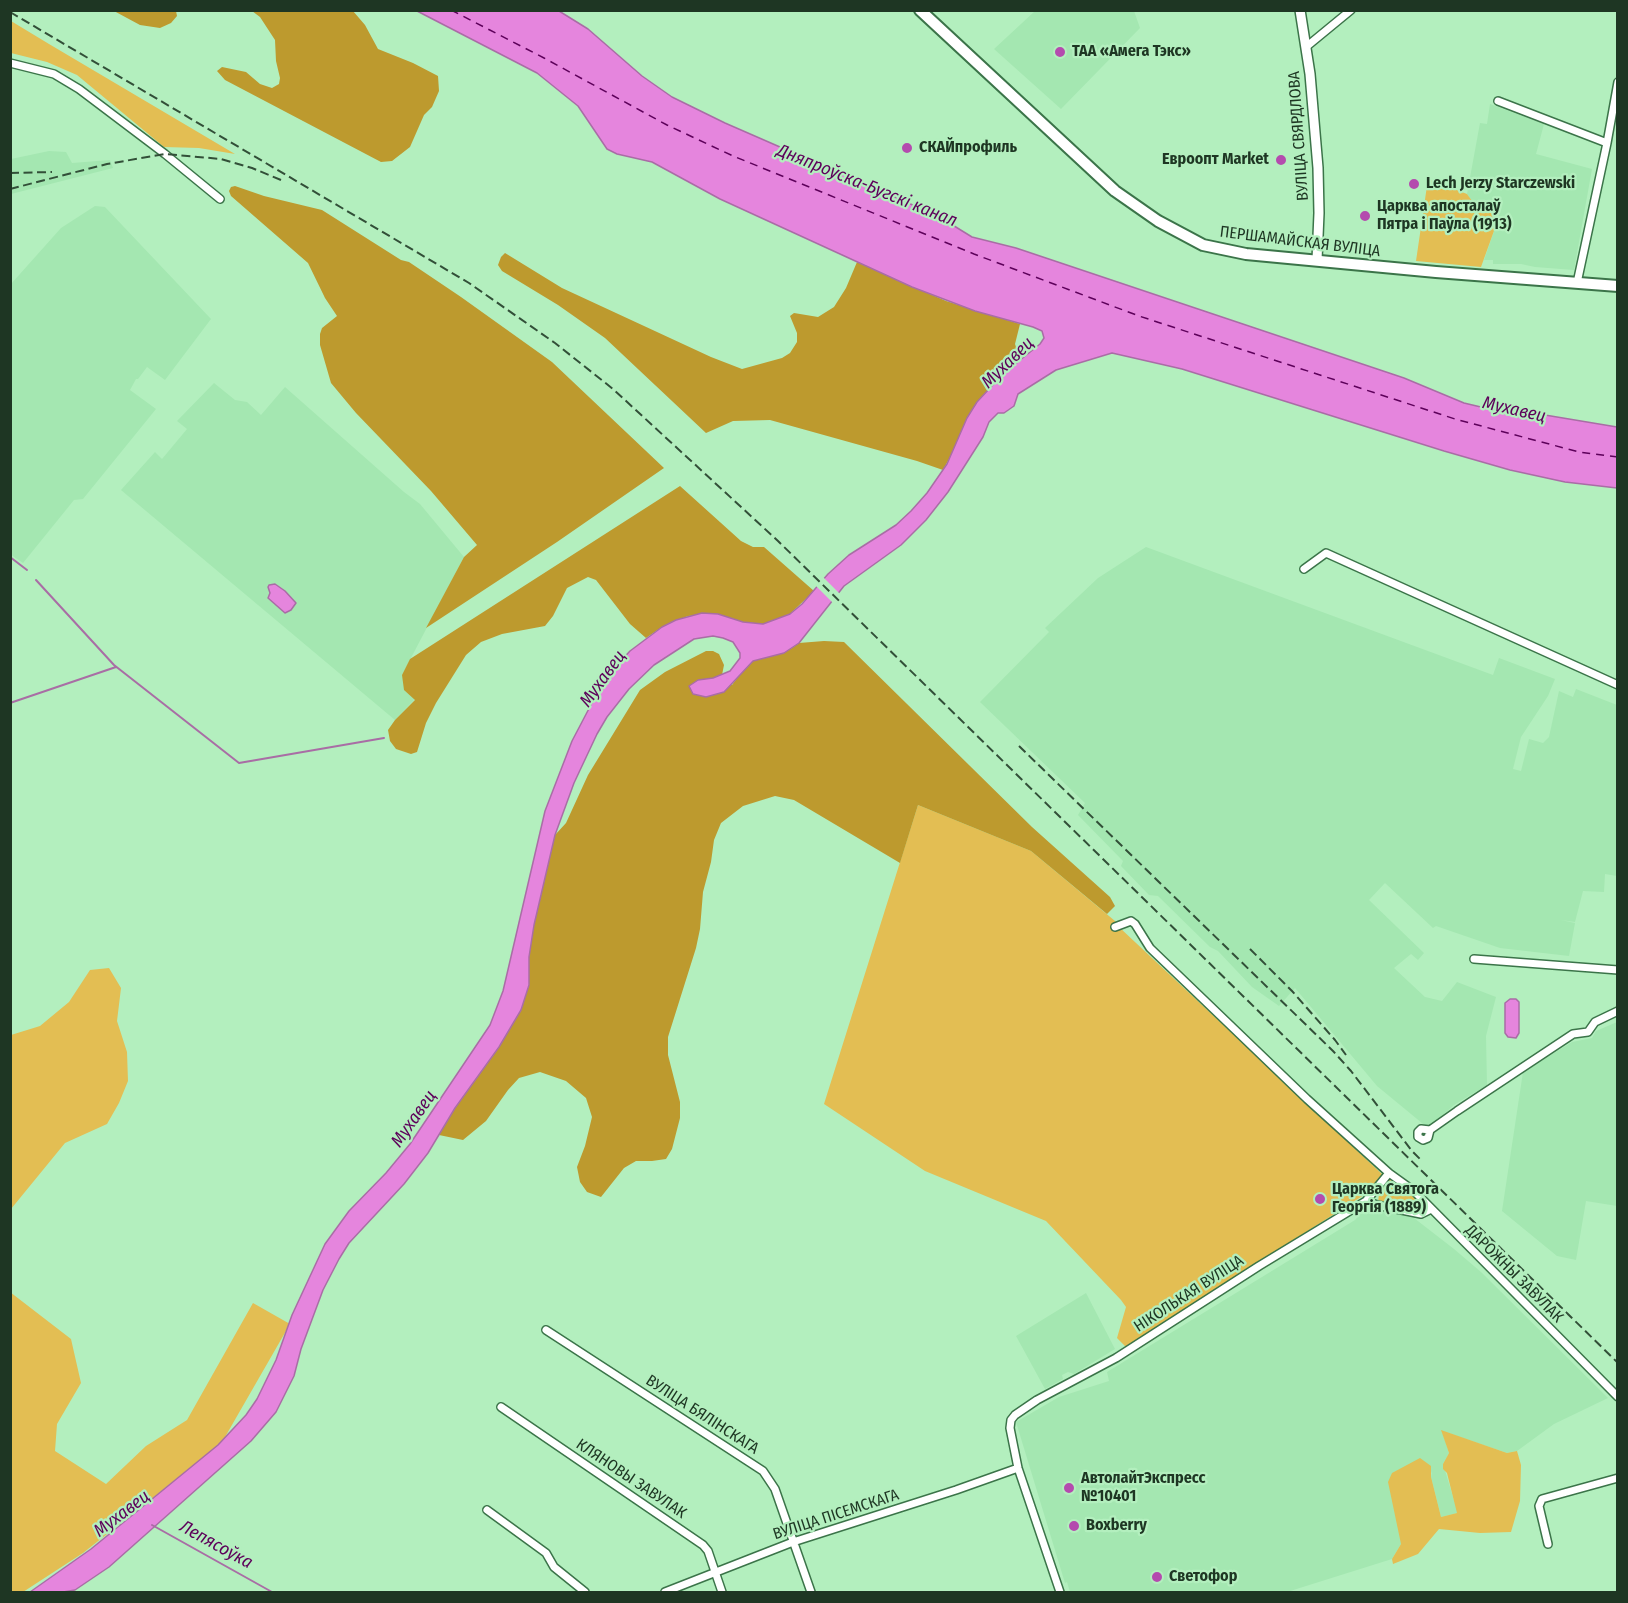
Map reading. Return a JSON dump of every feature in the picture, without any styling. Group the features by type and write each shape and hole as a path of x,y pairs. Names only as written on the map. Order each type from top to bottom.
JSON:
{"main road":[{"name":"ПЕРШАМАЙСКАЯ ВУЛІЦА","path":"920,10 1115,191 1158,221 1186,237 1215,249 1436,272 1617,286"},
{"name":"ВУЛІЦА СВЯРДЛОВА","path":"1300,10 1318,168 1317,260"}],"street":[{"path":"1306,47 1351,10"},
{"path":"10,63 54,74 79,89 220,199"},
{"path":"1577,283 1607,142 1617,82"},
{"path":"1498,101 1607,142"},
{"path":"1304,569 1326,553 1617,685"},
{"name":"ДАРОЖНЫ ЗАВУЛАК","path":"1115,927 1131,921 1135,924 1150,948 1307,1099 1389,1173 1414,1191 1617,1397"},
{"path":"1474,959 1617,970"},
{"path":"1430,1130 1574,1034 1588,1032 1595,1022 1617,1011"},
{"name":"НІКОЛЬКАЯ ВУЛІЦА","path":"1060,1593 1018,1468 1010,1428 1011,1420 1023,1408 1116,1358 1259,1266 1366,1201 1389,1173"},
{"path":"1366,1201 1421,1214 1431,1209"},
{"name":"ВУЛІЦА БЯЛІНСКАГА","path":"546,1330 763,1471 776,1489 811,1593"},
{"name":"КЛЯНОВЫ ЗАВУЛАК","path":"501,1407 703,1545 708,1551 722,1593"},
{"name":"ВУЛІЦА ПІСЕМСКАГА","path":"665,1593 793,1542 1018,1468"},
{"path":"1548,1544 1539,1506 1542,1499 1617,1478"},
{"path":"487,1510 546,1553 554,1567 585,1593"}],"shaded area":[{"path":"114,11 176,11 177,16 171,23 160,28 140,25"},
{"path":"252,11 353,11 365,25 378,49 438,76 439,91 432,107 424,115 410,147 392,161 381,162 225,80 217,71 222,67 246,72 260,84 272,88 279,84 275,40 260,17"},
{"name":"ТАА «Амега Тэкс»","path":"1035,11 1134,11 1140,28 1061,109 994,49"},
{"path":"11,21 235,154 199,148 164,147 77,75 47,62 11,53"},
{"path":"1490,104 1544,124 1536,154 1592,169 1574,270 1521,264 1493,264 1493,260 1484,260 1499,217 1475,205 1467,194 1480,123 1487,124"},
{"path":"49,151 66,152 72,163 110,160 113,168 11,194 11,159"},
{"path":"1428,179 1467,194 1475,205 1499,217 1481,267 1416,261"},
{"path":"235,186 264,196 322,210 401,260 409,262 552,362 664,468 426,628 464,557 477,545 431,491 356,413 331,383 320,345 320,334 322,328 337,316 325,298 308,263 231,196 229,191"},
{"path":"95,206 105,207 211,319 165,380 147,367 136,379 130,390 156,409 83,499 74,500 23,563 10,554 11,284 61,228"},
{"path":"505,253 562,288 742,369 782,358 790,353 797,342 797,333 790,316 794,313 818,317 834,307 846,288 857,262 946,301 1020,324 1015,344 1020,359 977,402 943,470 770,420 733,421 706,433 605,338 558,305 502,271 498,265"},
{"path":"214,383 235,400 247,402 261,415 285,387 420,504 464,557 402,675 415,699 395,720 121,490 155,452 162,459 187,429 177,421"},
{"path":"680,486 741,541 753,547 764,547 814,591 790,614 763,624 743,622 718,614 688,616 662,627 646,638 630,624 596,580 588,577 567,588 553,616 545,626 502,634 481,642 466,655 436,703 426,723 417,752 411,754 396,749 390,741 388,730 415,700 404,690 402,675 410,659"},
{"path":"1146,547 1493,675 1499,658 1555,679 1548,696 1521,737 1513,769 1521,771 1529,739 1543,743 1549,737 1559,691 1573,697 1576,689 1617,705 1617,876 1605,874 1604,892 1583,891 1575,922 1561,920 1575,923 1569,956 1500,948 1436,926 1433,928 1385,883 1369,900 1424,953 1418,960 1411,954 1394,968 1425,997 1442,1001 1457,982 1496,997 1486,1036 1487,1085 1454,1105 1428,1128 1377,1086 1295,988 1279,1006 1252,987 1218,951 1210,947 1158,896 1149,895 1121,866 1123,861 1078,815 1085,803 980,702 1049,632 1045,628 1098,578"},
{"path":"844,642 1032,827 1110,897 1115,906 1107,914 1031,851 918,805 900,863 794,800 775,796 743,806 721,823 714,840 703,892 696,948 668,1037 668,1055 680,1102 680,1118 672,1149 666,1159 636,1161 624,1168 601,1197 587,1192 580,1182 577,1167 592,1117 586,1098 566,1081 540,1072 519,1078 486,1121 463,1140 439,1135 455,1108 499,1047 521,1010 529,985 529,957 534,925 555,835 566,823 588,775 640,690 665,672 706,651 719,654 724,665 722,675 713,678 732,685 753,661 792,648 799,643"},
{"path":"918,805 1031,851 1115,921 1383,1175 1375,1188 1126,1347 1117,1338 1126,1307 1046,1221 925,1171 824,1104"},
{"path":"109,968 121,988 117,1021 127,1052 128,1081 107,1124 65,1143 11,1209 11,1035 40,1026 69,1002 90,970"},
{"path":"1617,1022 1617,1206 1586,1201 1576,1260 1557,1256 1502,1211 1523,1072 1572,1042 1592,1038 1596,1031"},
{"path":"1394,1179 1418,1199 1420,1206 1417,1209 1411,1210 1378,1202 1380,1187 1387,1180"},
{"path":"1364,1210 1380,1210 1414,1218 1481,1272 1608,1398 1554,1424 1517,1451 1507,1453 1442,1431 1449,1453 1443,1464 1458,1513 1441,1517 1431,1477 1432,1471 1401,1544 1392,1559 1287,1592 1070,1592 1067,1582 1065,1583 1016,1422 1059,1397 1109,1381 1107,1372 1355,1220"},
{"path":"10,1292 71,1339 81,1383 57,1424 55,1451 106,1484 146,1446 187,1420 253,1303 290,1324 221,1444 83,1553 23,1592 10,1592"},
{"path":"1086,1293 1115,1349 1074,1374 1068,1372 1062,1375 1063,1379 1045,1389 1016,1336"},
{"path":"1441,1430 1507,1453 1517,1451 1521,1465 1520,1501 1511,1532 1480,1533 1439,1529 1418,1554 1393,1564 1392,1559 1401,1544 1388,1482 1392,1473 1420,1458 1431,1466 1431,1477 1441,1517 1457,1513 1447,1473 1443,1469 1449,1453"}],"water":[{"name":"Дняпроўска-Бугскі канал","path":"417,11 559,11 588,29 642,76 672,97 725,123 938,216 972,237 1016,248 1404,378 1464,403 1617,427 1617,488 1565,482 1510,470 1182,369 1112,353 1056,370 1018,394 1014,406 1004,413 998,413 989,422 983,437 948,492 926,520 901,545 844,586 799,643 784,653 753,661 724,692 706,697 693,694 689,686 698,680 713,678 730,671 740,658 740,653 733,642 723,638 713,636 694,639 654,665 629,689 597,734 574,783 555,835 534,925 529,957 529,985 521,1010 499,1047 455,1108 428,1153 404,1184 349,1243 339,1259 323,1290 301,1349 294,1376 276,1412 251,1441 109,1567 75,1590 30,1592 91,1549 218,1445 246,1415 257,1399 325,1244 349,1211 410,1144 490,1025 503,991 545,811 572,741 605,678 630,651 662,627 676,620 702,613 718,614 743,622 763,624 790,614 849,555 896,525 911,511 947,464 967,418 977,402 1003,374 1040,344 1044,338 1042,331 1033,327 975,311 912,287 720,199 652,162 617,154 607,149 578,106 537,73"},
{"path":"275,584 296,603 291,610 285,613 268,598 269,585"},
{"path":"1510,999 1516,999 1519,1002 1519,1033 1516,1038 1508,1037 1505,1033 1505,1003"}],"pier":[{"path":"822,576 841,595 833,603 815,585"}],"waterway":[{"path":"10,557 27,570"},
{"path":"36,580 114,665 239,763 384,738"},
{"path":"10,703 116,667"},
{"name":"Лепясоўка","path":"152,1525 272,1592"}],"ferry route":[{"path":"451,10 667,125 733,156 974,254 1139,316 1455,419 1579,452 1618,457"}],"railway":[{"path":"10,12 469,283 555,343 613,389 778,541 1618,1363"},
{"path":"10,189 107,164 165,154 221,159 281,180"},
{"path":"10,173 52,172"},
{"path":"1019,746 1333,1051 1421,1160"},
{"path":"1250,949 1292,991 1346,1055"}],"place":[{"name":"ТАА «Амега Тэкс»","path":"1060,52"},
{"name":"СКАЙпрофиль","path":"907,148"},
{"name":"Евроопт Market","path":"1281,160"},
{"name":"Lech Jerzy Starczewski","path":"1414,184"},
{"name":"Царква апосталаў Пятра і Паўла (1913)","path":"1365,216"},
{"name":"Царква Святога Георгія (1889)","path":"1320,1199"},
{"name":"АвтолайтЭкспресс №10401","path":"1069,1488"},
{"name":"Boxberry","path":"1074,1526"},
{"name":"Светофор","path":"1157,1577"}],"water label":[{"name":"Мухавец","path":"1008,363"},
{"name":"Мухавец","path":"1514,410"},
{"name":"Мухавец","path":"603,679"},
{"name":"Мухавец","path":"414,1119"},
{"name":"Мухавец","path":"122,1514"}]}
